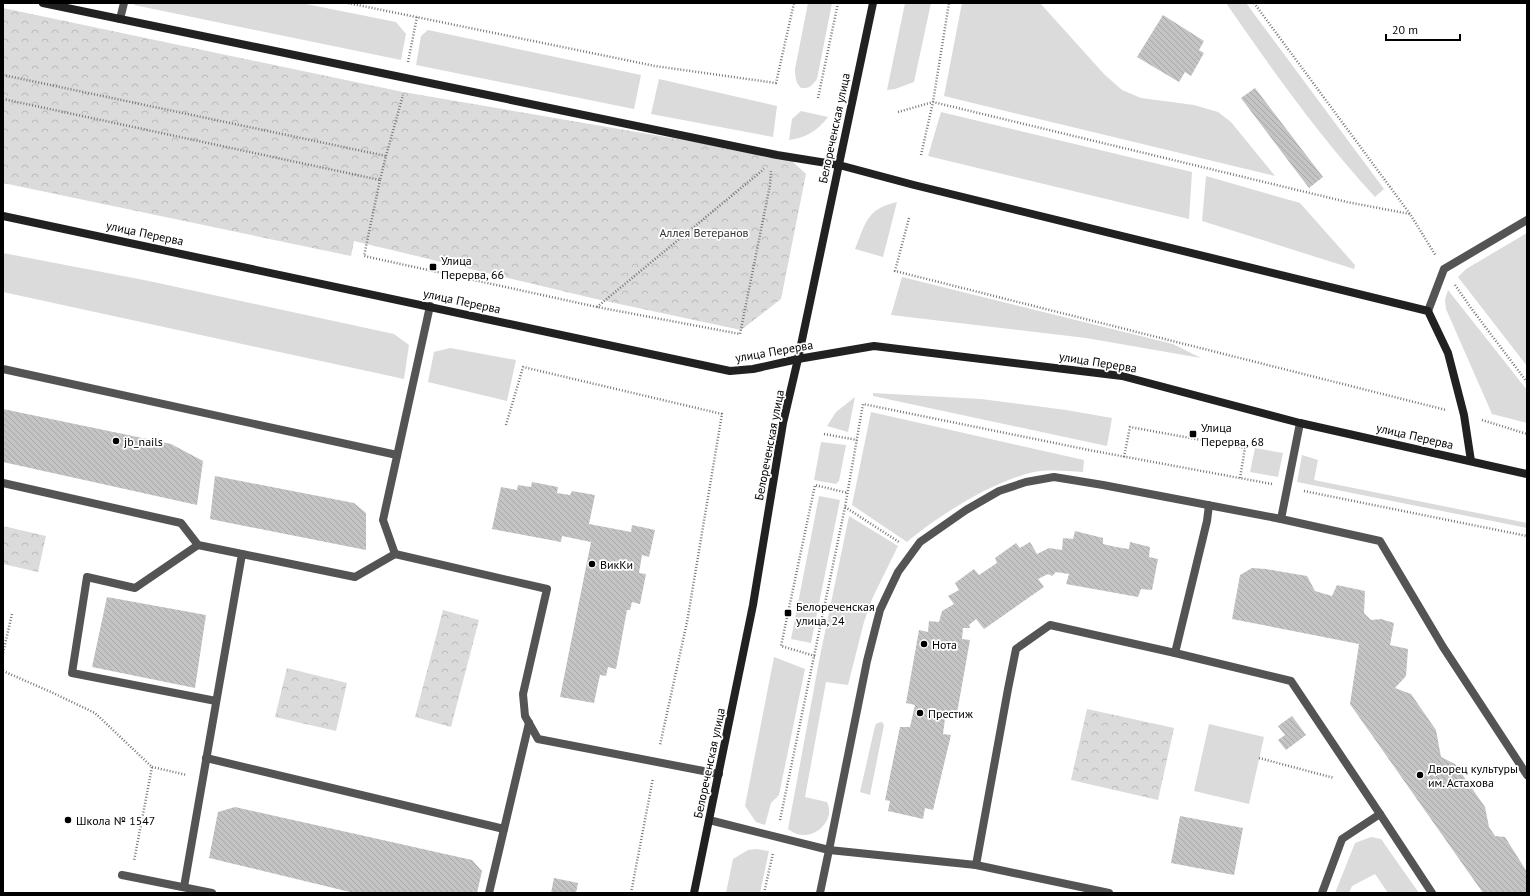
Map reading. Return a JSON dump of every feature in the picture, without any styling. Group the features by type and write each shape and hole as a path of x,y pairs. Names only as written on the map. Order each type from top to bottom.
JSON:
{"street":[{"path":"43,3 777,155 839,165 914,185 1428,311 1448,353 1464,415 1471,461"},
{"name":"Белореченская улица","path":"694,893 753,605 783,423 798,359 873,3"},
{"name":"улица Перерва","path":"3,216 730,371 753,369 798,359 874,346 1122,376 1300,423 1527,474"}],"lane":[{"path":"120,19 124,3"},
{"path":"1428,311 1444,269 1527,220"},
{"path":"395,554 383,520 430,306"},
{"path":"3,369 397,455"},
{"path":"1281,519 1300,423"},
{"path":"820,893 867,661 880,610 898,572 920,542 966,510 999,491 1026,482 1054,477 1103,484 1281,519 1380,541 1443,647 1527,775"},
{"path":"3,483 181,523 198,545 354,577 395,554 548,588 523,694 525,716 538,739 719,774"},
{"path":"1175,653 1207,522 1208,505"},
{"path":"198,545 135,588 87,577 72,673 216,701"},
{"path":"184,887 242,554"},
{"path":"976,865 1016,649 1050,625 1291,681 1432,893"},
{"path":"489,893 528,723"},
{"path":"206,758 504,829"},
{"path":"1322,893 1342,839 1380,814"},
{"path":"709,820 829,850 976,865 1109,893"},
{"path":"122,875 212,893"}],"path":[{"path":"348,3 655,66 776,83 794,3"},
{"path":"818,98 838,3"},
{"path":"921,155 934,102 949,3"},
{"path":"1254,3 1410,214 1444,269 1471,308 1527,382"},
{"path":"408,63 417,17"},
{"path":"3,75 386,156"},
{"path":"403,92 380,180 364,256 597,307 740,334 770,186 771,170"},
{"path":"3,99 380,180"},
{"path":"898,112 934,102 1340,200 1410,214"},
{"path":"597,307 766,168"},
{"path":"909,218 895,271 1464,415 1527,434"},
{"path":"506,425 523,367 722,414 687,622 656,762 631,893"},
{"path":"1124,457 1130,427 1230,445 1246,448 1240,478"},
{"path":"824,434 857,440"},
{"path":"764,893 815,656 781,646 814,485 848,493"},
{"path":"845,506 893,538"},
{"path":"3,653 12,614"},
{"path":"3,672 51,692 95,713 152,767 202,779"},
{"path":"1259,758 1360,784"},
{"path":"131,877 152,767"}],"green space":[{"path":"135,3 301,3 396,22 406,34 401,60 134,5"},
{"path":"808,3 832,3 817,79 809,87 801,88 796,80 795,69"},
{"path":"905,3 931,3 914,82 895,89 887,90"},
{"path":"962,3 1040,3 1104,74 1122,90 1141,98 1194,105 1218,112 1231,122 1275,176 944,96"},
{"path":"1226,3 1246,3 1384,189 1375,197 1354,174 1316,127"},
{"name":"Аллея Ветеранов","path":"3,8 403,92 789,158 806,174 781,299 741,330 596,299 354,241 351,256 3,183"},
{"path":"428,30 641,75 634,109 416,65 421,36"},
{"path":"659,79 777,106 773,137 651,114"},
{"path":"801,111 828,117 820,126 806,136 789,140 792,119"},
{"path":"941,112 1192,172 1189,219 928,156"},
{"path":"1206,176 1300,203 1355,265 1354,269 1202,221"},
{"path":"897,202 883,257 855,249 868,218 879,209"},
{"path":"1527,233 1527,366 1458,277 1466,269"},
{"path":"3,253 149,281 394,334 409,345 404,379 3,292"},
{"path":"902,277 1173,344 1201,358 1086,338 891,315"},
{"path":"1448,290 1527,390 1527,423 1492,414 1446,309 1445,300"},
{"path":"450,348 516,360 507,401 428,382 434,352"},
{"path":"873,393 981,399 1066,410 1112,418 1107,446 873,396"},
{"path":"855,397 848,432 827,426 836,412"},
{"path":"871,412 1084,460 1083,472 1058,470 1040,471 1018,476 984,491 950,510 907,542 852,505"},
{"path":"821,442 846,445 839,481 836,484 814,480"},
{"path":"1255,448 1283,453 1278,477 1250,472"},
{"path":"1302,455 1318,460 1314,480 1527,523 1527,528 1297,482"},
{"path":"819,496 840,500 811,643 791,639"},
{"path":"849,516 898,546 872,599 864,622 848,685 826,682 805,797 827,802 829,815 826,822 817,831 804,835 796,834 788,829 820,656"},
{"path":"3,526 46,536 38,572 3,564"},
{"path":"443,610 479,620 451,727 415,717"},
{"path":"774,657 805,669 779,795 771,803 765,825 756,822 745,806"},
{"path":"287,668 347,683 336,731 275,717"},
{"path":"1087,709 1174,728 1158,800 1071,780"},
{"path":"882,722 884,725 870,795 860,792 875,726 877,723"},
{"path":"1209,724 1264,737 1249,804 1194,791"},
{"path":"1371,837 1381,839 1419,893 1388,893 1375,874 1352,886 1349,893 1335,893 1355,843"},
{"path":"756,849 769,851 760,893 726,893 733,859 748,850"}],"building":[{"path":"1163,15 1204,41 1199,50 1204,53 1191,76 1185,72 1179,82 1137,57"},
{"path":"1255,88 1323,177 1309,188 1241,98"},
{"path":"3,409 171,444 203,461 197,505 3,462"},
{"path":"215,476 354,503 366,513 366,550 210,519"},
{"path":"532,482 558,487 557,493 570,495 572,491 595,495 589,524 631,532 632,525 655,530 649,557 642,555 639,573 646,574 640,604 632,602 630,610 627,610 616,669 608,667 606,676 600,675 594,703 560,697 591,542 562,536 561,542 492,529 501,487 517,490 518,485 531,487"},
{"path":"1075,531 1103,538 1103,544 1116,547 1129,549 1130,542 1150,547 1149,557 1158,559 1152,590 1141,589 1138,597 1066,584 1069,574 1056,572 1052,576 1048,574 1038,579 1044,587 984,629 976,619 969,625 970,628 963,628 962,639 970,640 957,713 946,711 943,734 951,735 933,810 925,808 923,819 888,811 890,801 885,800 900,727 910,727 915,705 906,703 919,630 928,632 929,621 939,622 942,611 954,604 948,596 959,590 955,583 974,569 979,575 997,563 995,558 1016,543 1020,548 1030,542 1037,554 1049,548 1062,550 1063,538 1073,539"},
{"path":"1252,568 1307,576 1315,591 1332,596 1337,585 1365,591 1364,613 1371,620 1381,619 1394,623 1390,645 1408,649 1406,676 1395,688 1411,694 1436,730 1441,757 1455,764 1485,807 1489,827 1495,836 1505,837 1527,872 1527,893 1483,893 1350,704 1359,644 1232,619 1240,575"},
{"path":"107,597 206,615 195,688 92,667"},
{"path":"1292,716 1306,735 1286,750 1278,740 1285,735 1278,726"},
{"path":"235,807 472,860 482,871 477,893 354,893 209,858 218,812"},
{"path":"1180,816 1243,828 1234,875 1171,863"},
{"path":"554,878 578,883 576,893 551,893"}],"place":[{"name":"Улица Перерва, 66","path":"433,267"},
{"name":"Улица Перерва, 68","path":"1193,434"},
{"name":"jb_nails","path":"116,441"},
{"name":"ВикКи","path":"592,564"},
{"name":"Белореченская улица, 24","path":"788,613"},
{"name":"Нота","path":"924,644"},
{"name":"Престиж","path":"920,713"},
{"name":"Дворец культуры им. Астахова","path":"1420,775"},
{"name":"Школа № 1547","path":"68,820"}]}
